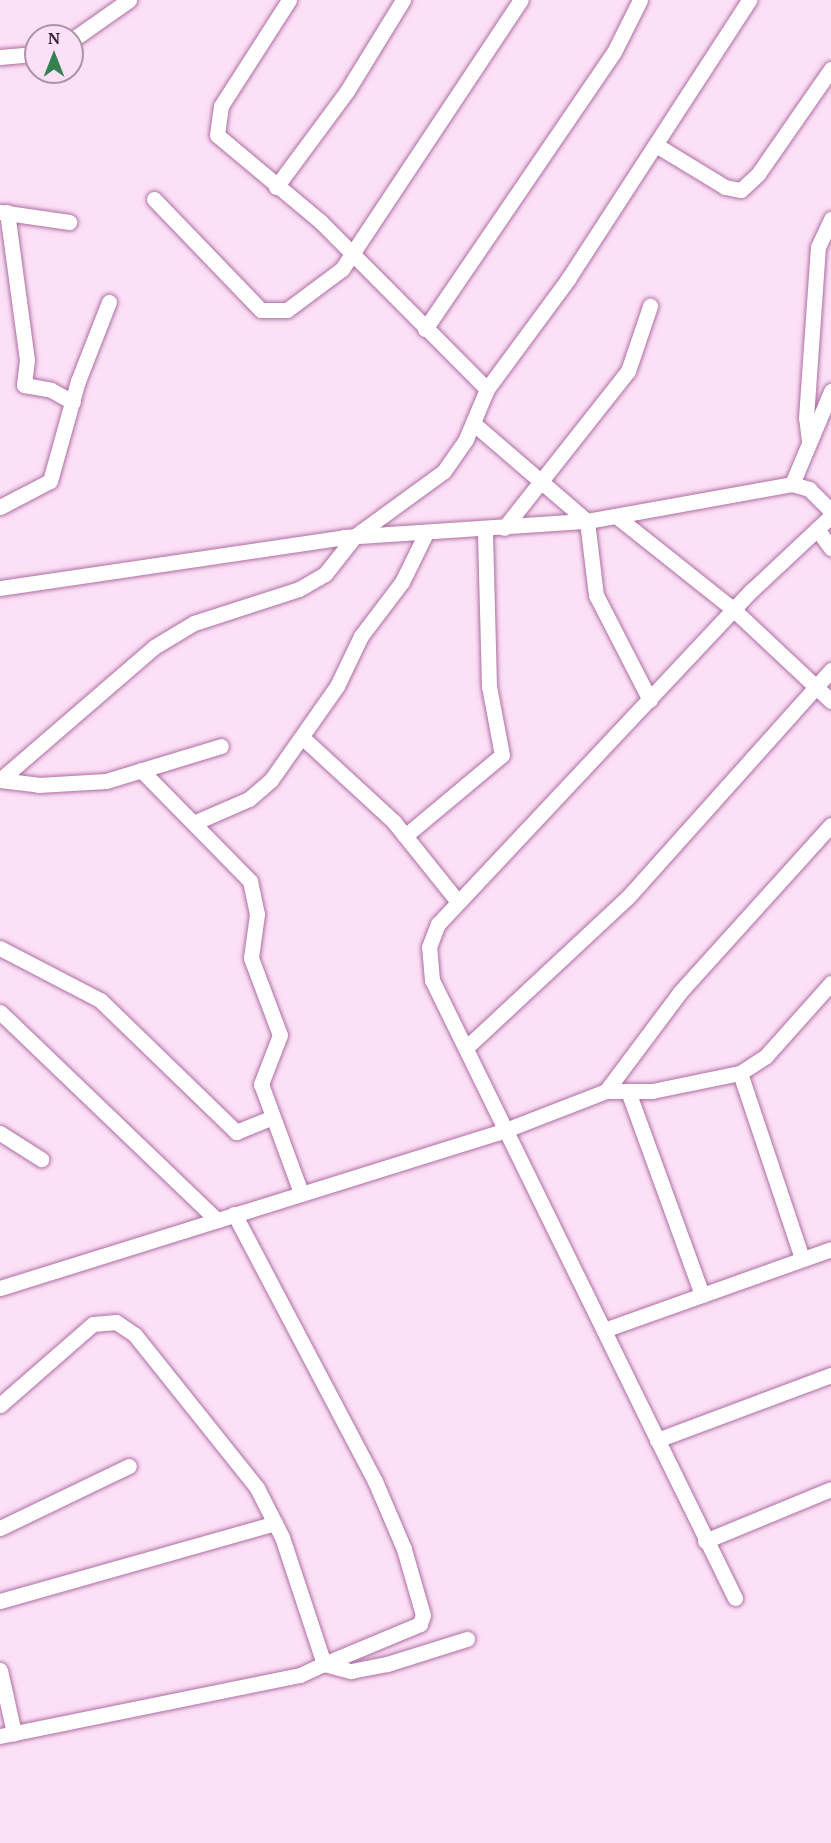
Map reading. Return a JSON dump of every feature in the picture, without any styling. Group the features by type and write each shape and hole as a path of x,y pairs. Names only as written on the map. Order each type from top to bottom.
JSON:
{"street":[{"path":"84,32 129,0"},
{"path":"289,0 227,94 216,121 216,135 228,148 351,252 425,329 488,389"},
{"path":"276,187 347,92 403,0"},
{"path":"154,199 267,313 287,310 320,291 351,252 521,0"},
{"path":"425,329 614,52 640,0"},
{"path":"0,780 154,647 194,622 299,589 325,574 355,536 444,471 473,423 488,389 568,279 749,0"},
{"path":"0,57 24,55"},
{"path":"656,145 725,187 741,190 758,174 831,69"},
{"path":"69,222 4,212 27,360 24,385 51,390 73,402"},
{"path":"809,441 806,418 818,247 831,219"},
{"path":"0,507 39,491 50,481 73,402 109,302"},
{"path":"504,528 541,478 628,371 650,306"},
{"path":"792,484 831,391"},
{"path":"473,423 541,478 587,521 596,595 650,700"},
{"path":"0,588 355,536 425,535 587,521 792,484 809,489 831,514 734,610 458,902 434,930 428,960 432,980 468,1046 503,1131 604,1330 705,1541 735,1598"},
{"path":"616,516 734,610 831,701"},
{"path":"817,529 831,548"},
{"path":"405,836 502,755 489,686 485,530"},
{"path":"196,822 249,799 271,780 337,686 362,636 402,582 425,535"},
{"path":"468,1046 628,897 831,670"},
{"path":"302,737 354,781 405,836 458,902"},
{"path":"0,780 65,784 106,781 221,746"},
{"path":"141,770 196,822 250,881 256,899 251,958 280,1035 261,1084 270,1119 301,1193"},
{"path":"606,1091 666,1008 831,825"},
{"path":"0,948 100,1000 236,1132 270,1119"},
{"path":"0,1288 503,1131 606,1091 629,1094 740,1073 766,1056 831,983"},
{"path":"0,1012 217,1220"},
{"path":"740,1073 802,1258"},
{"path":"629,1094 702,1295"},
{"path":"0,1133 41,1159"},
{"path":"0,1670 7,1735 300,1676 324,1664 404,1635 420,1624 423,1615 375,1480 234,1214"},
{"path":"604,1330 831,1249"},
{"path":"0,1405 93,1324 116,1322 135,1335 240,1465 275,1523 324,1664"},
{"path":"657,1440 831,1375"},
{"path":"0,1528 129,1466"},
{"path":"705,1541 831,1489"},
{"path":"0,1601 275,1523"},
{"path":"324,1664 351,1671 468,1639"}]}
